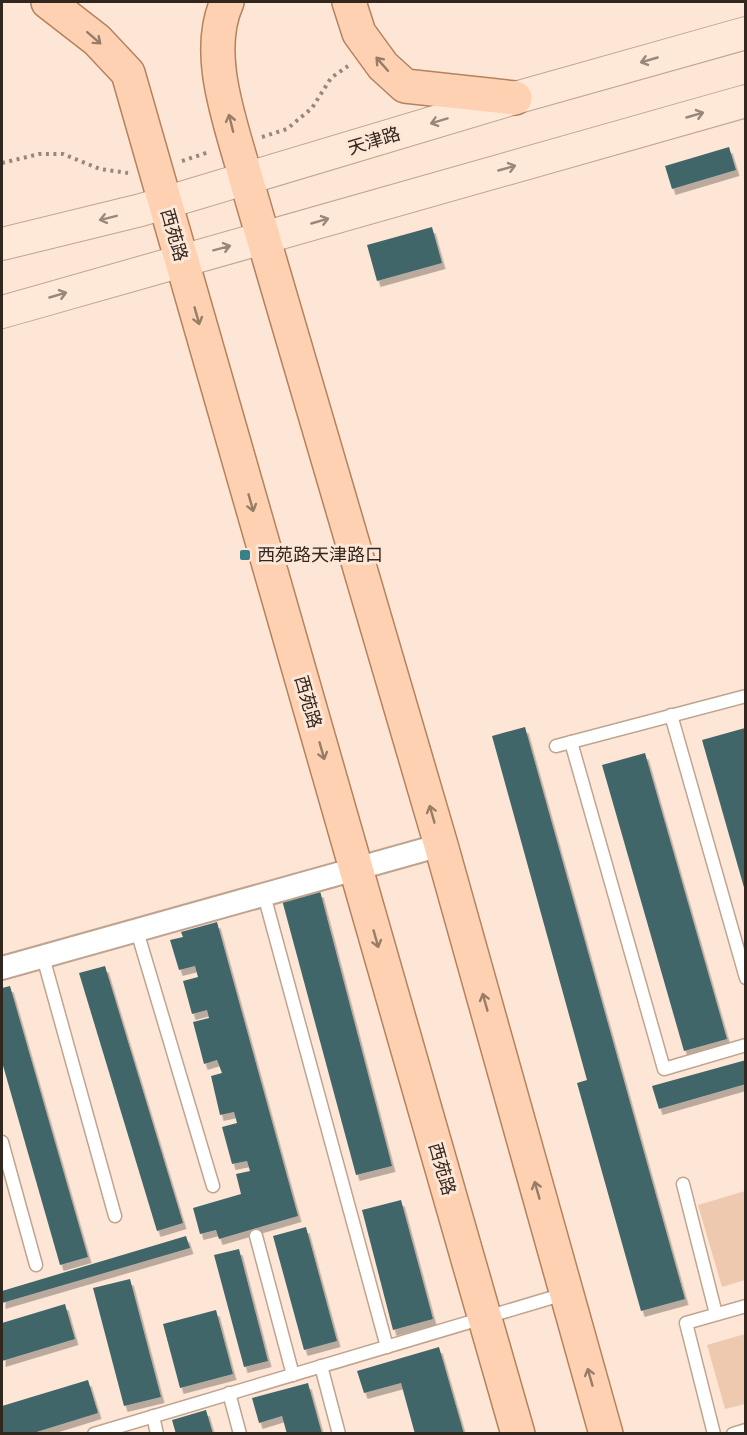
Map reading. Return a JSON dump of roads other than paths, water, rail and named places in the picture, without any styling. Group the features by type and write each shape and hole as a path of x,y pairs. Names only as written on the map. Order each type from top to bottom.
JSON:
{"main road":[{"name":"西苑路","path":"48,2 97,40 128,73 518,1434"},
{"path":"227,2 220,16 218,71 246,179 441,845 606,1434"},
{"path":"349,2 359,33 371,51 383,66 405,86 515,98"},
{"name":"天津路","path":"2,244 141,210 515,98 746,33"},
{"path":"2,312 746,101"}],"street":[{"path":"2,968 441,845"}],"lane":[{"path":"556,746 746,696"},
{"path":"671,715 746,978"},
{"path":"571,742 664,1069 746,1045"},
{"path":"264,895 387,1347"},
{"path":"137,931 213,1186"},
{"path":"43,957 115,1216"},
{"path":"2,1142 36,1265"},
{"path":"683,1184 716,1314"},
{"path":"256,1236 292,1375"},
{"path":"94,1434 566,1294"},
{"path":"714,1434 686,1323 746,1306"},
{"path":"321,1366 339,1434"},
{"path":"229,1393 240,1434"},
{"path":"153,1416 157,1434"},
{"path":"733,1434 746,1430"}],"place":[{"name":"西苑路天津路口","path":"245,555"}]}
